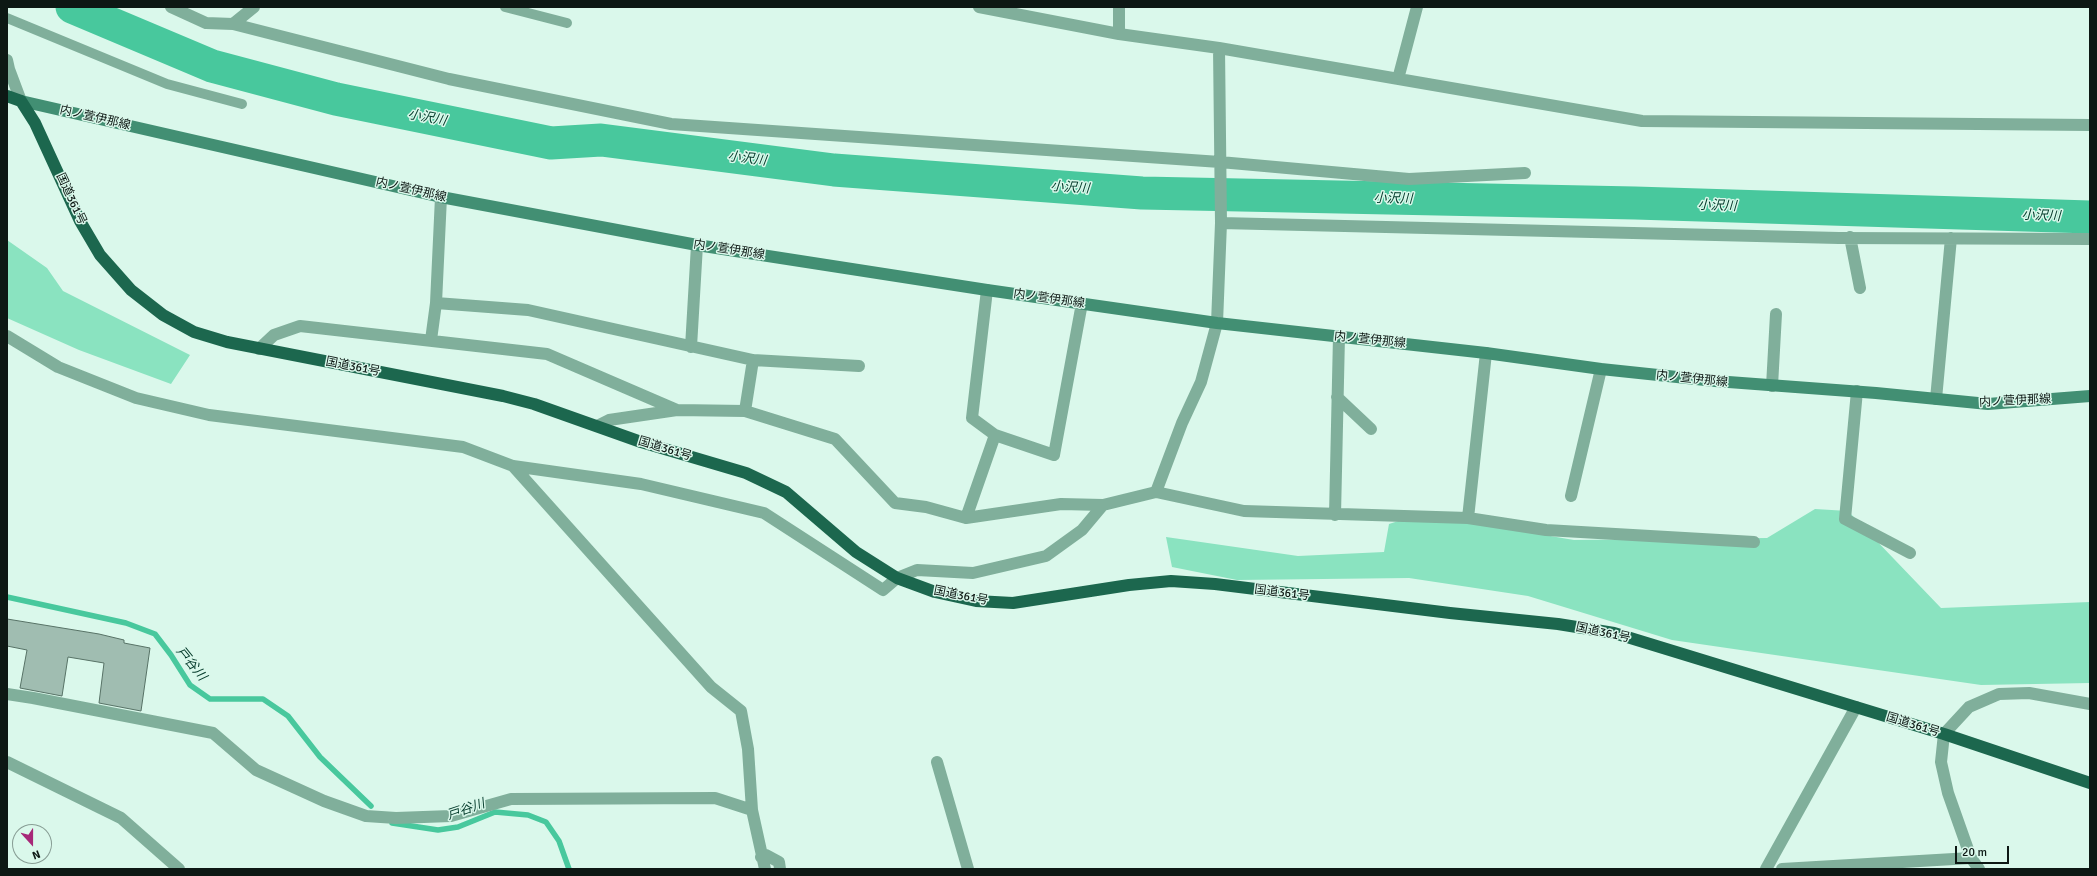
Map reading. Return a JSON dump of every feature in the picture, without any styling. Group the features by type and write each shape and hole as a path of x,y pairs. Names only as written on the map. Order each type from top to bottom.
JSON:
{"highway":[{"path":"7,96 21,100"},
{"name":"国道361号","path":"21,100 35,123 80,221 100,256 118,277 163,315 194,332 227,342 259,349 503,396 597,426 641,442 746,473 786,492 856,552 897,578 935,592 976,601 1013,603 1129,585 1170,581 1215,584 1450,613 1558,624 1614,633 1944,734 2090,783"}],"main road":[{"name":"内ノ萱伊那線","path":"21,100 441,197 697,245 988,290 1217,323 1486,352 1601,369 1772,386 1857,391 1988,404 2090,396"}],"street":[{"path":"171,7 206,23 233,24 450,79 671,124 1220,162 1409,179 1525,173"},
{"path":"233,24 254,7"},
{"path":"980,7 1119,34 1219,48 1642,122 2090,125"},
{"path":"1119,7 1119,34"},
{"path":"1398,79 1417,7"},
{"path":"1156,492 1182,422 1201,382 1217,323 1221,220 1219,48"},
{"path":"7,60 21,100"},
{"path":"431,340 436,303 441,197"},
{"path":"1221,220 1850,237 2090,239"},
{"path":"1850,237 1860,288"},
{"path":"1936,399 1951,238"},
{"path":"691,347 697,245"},
{"path":"988,290 972,418 995,435 1054,455 1082,303"},
{"path":"436,303 528,310 753,360 859,366"},
{"path":"1772,386 1776,314"},
{"path":"259,349 274,335 300,326 547,354 677,410"},
{"path":"7,336 58,367 136,398 209,415 463,447 513,466 641,484 764,513 883,590 897,578 917,570 973,573 1046,556 1082,530 1103,505"},
{"path":"1335,514 1339,336"},
{"path":"1468,518 1486,352"},
{"path":"745,411 753,360"},
{"path":"1571,496 1601,369"},
{"path":"1857,391 1844,520 1910,553"},
{"path":"1337,397 1371,429"},
{"path":"597,426 609,420 677,410 745,411 835,439 895,503 926,507 966,518 1061,504 1103,505 1156,492 1244,511 1468,518 1546,530 1754,542"},
{"path":"966,518 995,435"},
{"path":"513,466 711,687 741,711 748,749 752,810 765,869"},
{"path":"1979,869 1971,858 1948,793 1941,762 1944,734 1969,707 1999,694 2029,693 2090,704"},
{"path":"7,694 48,700 213,733 256,770 324,801 366,816 396,818 451,816 511,799 715,798 752,810"},
{"path":"1766,869 1856,707"},
{"path":"7,762 121,818 179,869"},
{"path":"937,762 968,869"},
{"path":"762,857 766,855 779,862 780,869"},
{"path":"1782,869 1971,858"}],"lane":[{"path":"505,7 568,24"},
{"path":"7,18 167,84 242,104"}],"green space":[{"path":"7,240 47,268 63,291 190,355 171,384 79,350 7,318"},
{"path":"1815,509 1848,511 1941,608 2090,602 2090,683 1981,685 1672,640 1528,596 1409,578 1237,580 1172,567 1166,537 1298,556 1384,552 1389,524 1420,514 1574,540 1767,538"}],"building":[{"path":"7,619 99,634 124,640 124,643 150,648 141,711 99,703 104,663 68,657 62,696 20,688 27,650 7,646"}],"waterway":[{"name":"小沢川","path":"72,7 212,66 336,99 551,143 601,140 834,170 1142,193 1635,203 2090,217"},
{"name":"戸谷川","path":"7,597 126,623 155,634 171,655 190,685 210,699 263,699 288,716 320,757 371,806"},
{"name":"戸谷川","path":"392,823 438,830 458,827 495,812 528,815 546,822 559,841 569,869"}]}
